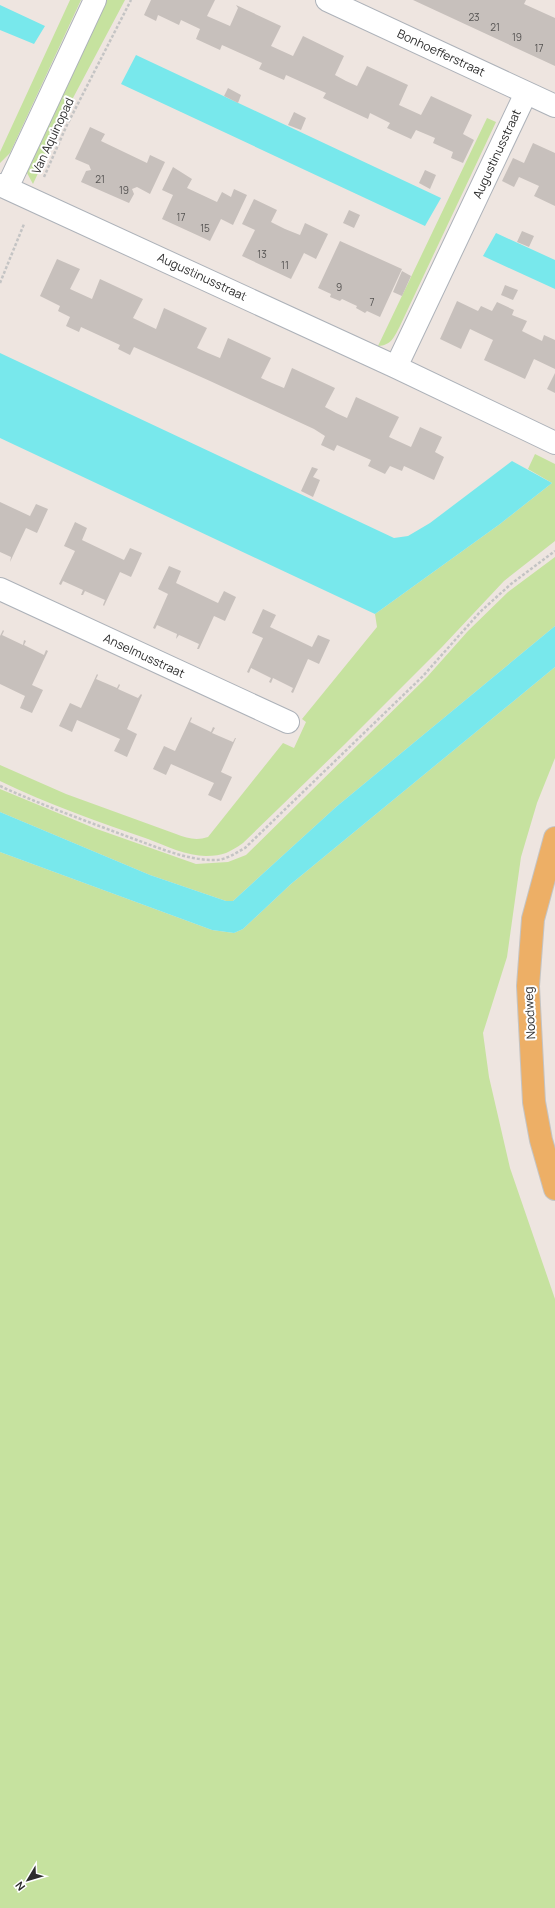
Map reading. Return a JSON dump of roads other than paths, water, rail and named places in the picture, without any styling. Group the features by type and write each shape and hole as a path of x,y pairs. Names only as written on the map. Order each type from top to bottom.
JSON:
{"main road":[{"name":"Noodweg","path":"555,838 533,919 528,986 534,1102 541,1140 555,1189"}],"street":[{"name":"Augustinusstraat","path":"95,0 3,187 396,367 555,443"},
{"name":"Bonhoefferstraat","path":"327,0 555,106"},
{"name":"Augustinusstraat","path":"396,367 526,93"},
{"name":"Anselmusstraat","path":"0,589 288,722"}],"water":[{"path":"0,5 45,26 34,44 0,30"},
{"path":"136,55 441,198 425,226 121,84"},
{"path":"496,233 555,260 555,289 483,256"},
{"path":"0,353 394,538 408,536 430,523 512,461 552,483 500,524 375,614 0,438"},
{"path":"555,626 555,667 291,884 243,929 234,933 212,930 0,852 0,812 150,875 226,901 233,901 336,807"}]}
